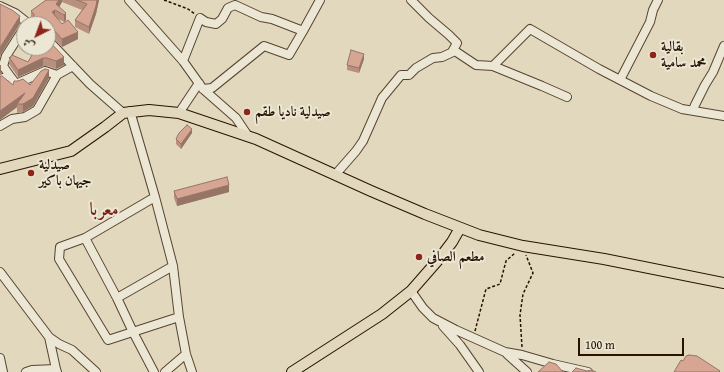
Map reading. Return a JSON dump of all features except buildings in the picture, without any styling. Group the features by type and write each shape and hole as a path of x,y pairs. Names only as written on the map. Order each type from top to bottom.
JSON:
{"main road":[{"path":"0,169 71,151 126,112 149,110 179,113 248,136 335,175 479,235 522,246 604,259 724,282"},
{"path":"292,372 382,314 411,291 439,259 452,242 460,228"}],"street":[{"path":"129,0 183,60 201,86 236,118 248,136"},
{"path":"201,86 212,88 264,46 289,55 320,0"},
{"path":"411,0 457,43 452,52"},
{"path":"620,80 650,22 653,10 658,0"},
{"path":"183,60 200,18 206,22 216,24 222,19 228,8 235,5 262,17 272,18 303,31"},
{"path":"0,6 18,16"},
{"path":"493,66 530,29 598,69 651,96 682,109 724,116"},
{"path":"16,41 6,56 3,66 16,84 45,71 57,75"},
{"path":"693,110 713,72 724,46"},
{"path":"56,48 90,84 126,112 155,197 173,266 179,317 186,354 192,372"},
{"path":"335,175 356,151 363,140 382,98 400,75 409,75 416,68 433,58 442,57 455,51 476,65 493,66 567,97"},
{"path":"0,126 12,119 25,117 37,110 57,75 73,66"},
{"path":"0,79 10,76"},
{"path":"179,113 201,86"},
{"path":"155,197 85,238 60,246 59,259 108,340 179,317"},
{"path":"85,238 154,372"},
{"path":"117,298 173,266"},
{"path":"0,272 49,337 72,350 96,372"},
{"path":"411,291 423,308 433,318 473,338 505,352 588,372"},
{"path":"438,321 460,345 479,372"},
{"path":"26,372 32,370 57,370 49,337"},
{"path":"505,352 527,372"},
{"path":"165,372 186,354"},
{"path":"0,358 4,372"}],"path":[{"path":"164,0 188,8 200,18"},
{"path":"473,338 486,289 500,284 506,261 522,246 533,273 522,294 520,315 522,355"}],"place":[{"name":"بقالية محمد سامية","path":"653,55"},
{"name":"صيدلية ناديا طقم","path":"247,112"},
{"name":"صيدلية جيهان باكير","path":"31,173"},
{"name":"مطعم الصافي","path":"419,257"}],"district":[{"name":"معربا","path":"104,210"}]}
